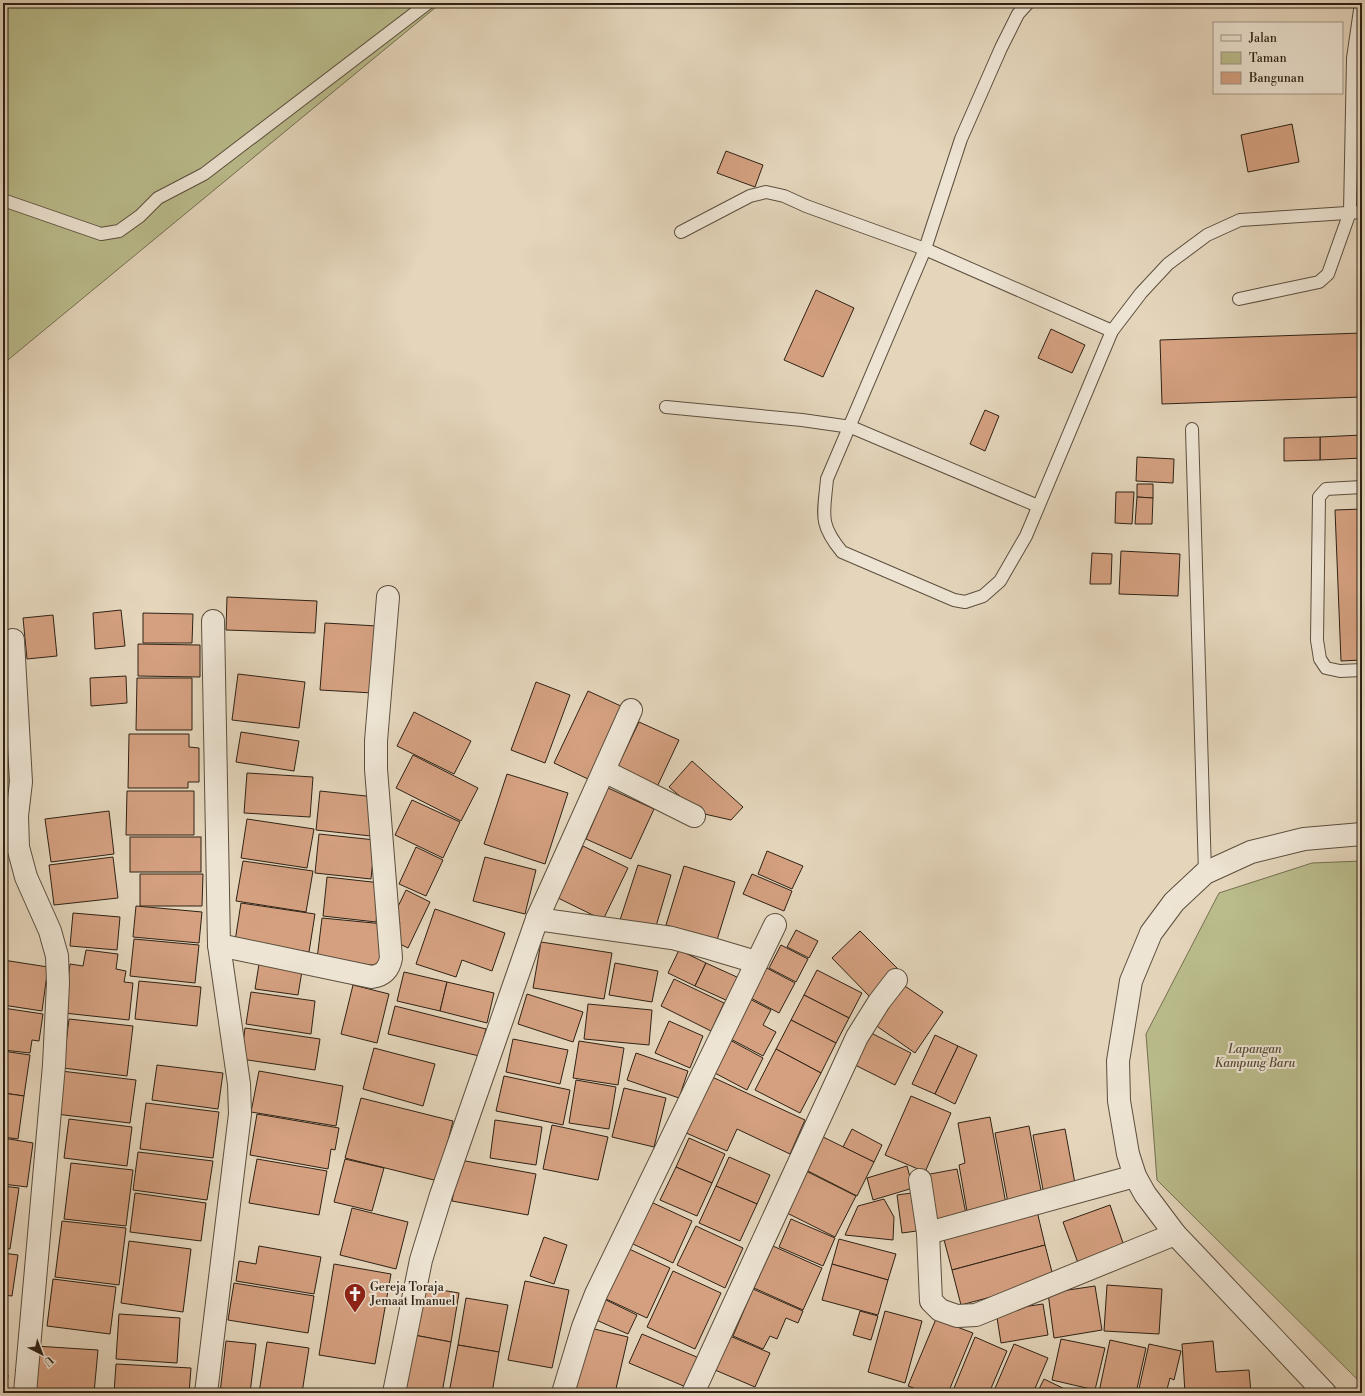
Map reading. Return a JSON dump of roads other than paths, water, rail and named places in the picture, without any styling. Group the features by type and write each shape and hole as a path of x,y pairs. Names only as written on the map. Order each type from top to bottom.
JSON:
{"street":[{"path":"219,946 372,976 379,976 386,971 390,965 391,958 376,769 376,741 388,597"},
{"path":"206,1393 240,1114 239,1084 219,946 213,621"},
{"path":"13,640 10,711 21,782 17,816 18,847 26,877 50,932 57,956 58,983 54,1065 25,1393"},
{"path":"394,1393 421,1260 430,1229 537,919 631,710"},
{"path":"604,771 694,816"},
{"path":"1325,1393 1175,1234 1145,1194 1135,1176 1128,1154 1119,1101 1118,1061 1131,981 1151,933 1174,902 1206,873 1251,852 1304,839 1362,834"},
{"path":"537,919 672,938 756,962"},
{"path":"563,1393 583,1326 596,1294 775,925"},
{"path":"693,1393 857,1037 879,1002 896,980"},
{"path":"928,1233 1135,1176"},
{"path":"920,1180 928,1233 931,1301 940,1310 966,1316 976,1316 1175,1234"}],"lane":[{"path":"3,200 101,234 119,231 140,216 158,198 204,174 428,3"},
{"path":"1028,3 1018,14 960,139 925,249 827,479 824,520 830,537 842,552 954,600 965,602 982,596 1000,581 1026,536 1112,331 1141,293 1168,264 1207,235 1240,220 1356,212"},
{"path":"1240,299 1319,282 1324,279 1328,274 1356,212 1353,58 1361,3"},
{"path":"681,232 750,196 766,192 784,196 806,206 925,249 1112,331"},
{"path":"666,407 802,420 850,427 1038,506"},
{"path":"1192,429 1206,873"},
{"path":"1362,487 1326,489 1319,497 1318,640 1320,659 1326,668 1340,671 1362,670"}],"place":[{"name":"Gereja Toraja Jemaat Imanuel","path":"355,1314"}],"park label":[{"name":"Lapangan Kampung Baru","path":"1255,1056"}]}
